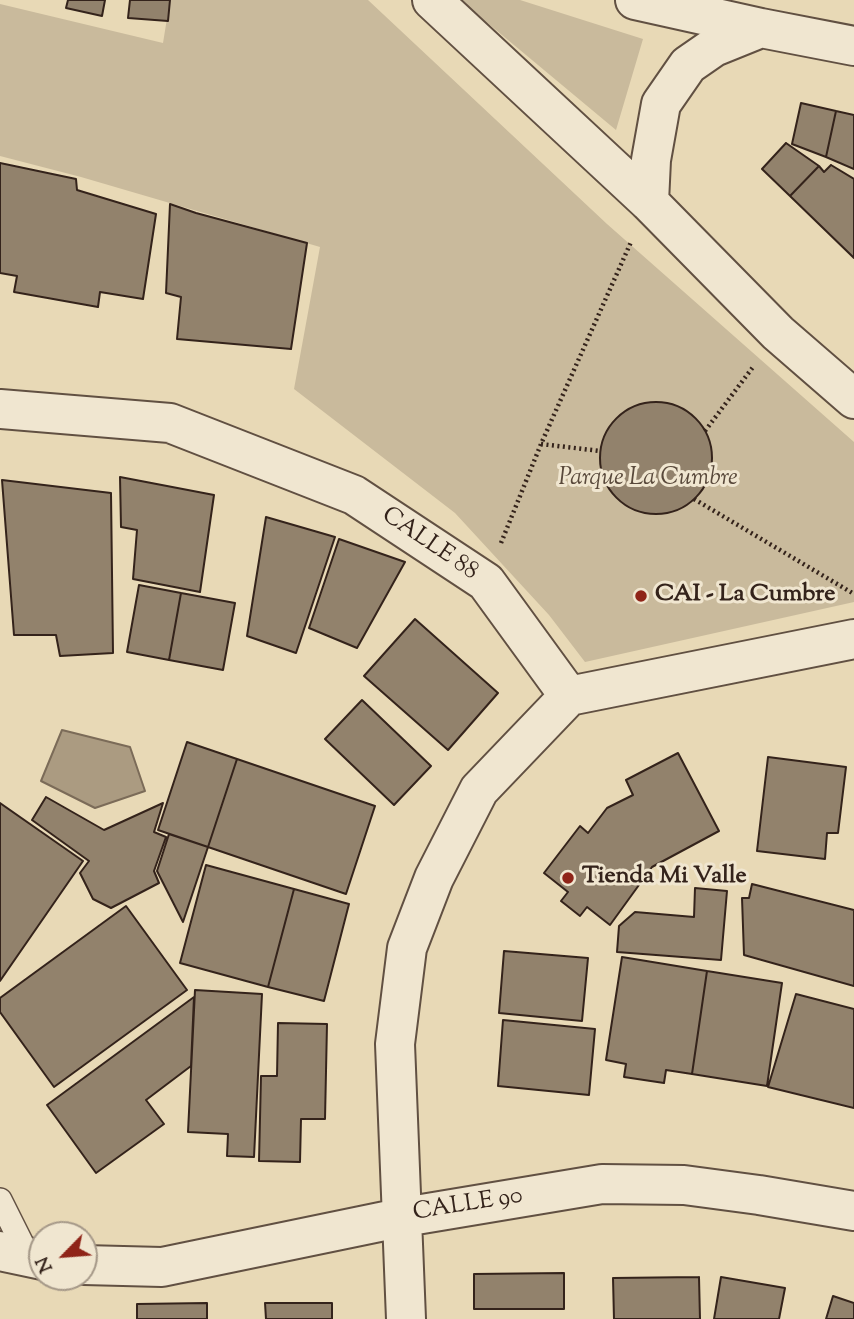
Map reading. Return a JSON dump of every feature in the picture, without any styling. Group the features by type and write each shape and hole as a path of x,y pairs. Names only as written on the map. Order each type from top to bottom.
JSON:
{"street":[{"path":"432,0 649,202 778,333 854,399"},
{"path":"635,0 854,46"},
{"path":"649,202 651,160 661,104 688,65 714,47 761,28"},
{"name":"CALLE 88","path":"0,410 170,423 354,495 486,582 569,696"},
{"path":"407,1319 395,1044 407,948 434,878 479,790 569,696 854,639"},
{"name":"CALLE 90","path":"98,1265 162,1267 404,1217 602,1184 684,1185 854,1212"}],"lane":[{"path":"0,1200 24,1256"}],"path":[{"path":"486,582 541,444 649,202"},
{"path":"705,431 778,333"},
{"path":"541,444 600,451"},
{"path":"694,499 854,594"}],"green space":[{"name":"Parque La Cumbre","path":"170,0 368,0 607,224 854,442 854,602 585,662 549,615 455,513 294,389 320,247 0,156 0,4 163,43"},
{"path":"460,0 520,0 643,39 616,130"}],"shaded area":[{"path":"62,730 130,747 145,791 95,808 41,781"}],"building":[{"path":"68,0 105,0 102,16 66,8"},
{"path":"130,0 170,0 168,21 128,18"},
{"path":"801,103 836,111 826,157 792,144"},
{"path":"836,111 854,115 854,169 826,157"},
{"path":"786,143 819,166 790,196 762,169"},
{"path":"0,163 76,179 77,190 156,214 143,299 100,292 98,307 14,292 17,276 0,273"},
{"path":"831,165 854,179 854,258 790,196 819,166 824,172"},
{"path":"170,204 307,243 291,349 177,339 181,297 166,293"},
{"path":"656,402 677,406 696,418 708,437 712,458 708,479 696,498 677,510 656,514 635,510 616,498 604,479 600,458 604,437 616,418 635,406"},
{"path":"120,477 214,495 200,592 133,579 137,530 121,527"},
{"path":"2,480 111,493 113,653 60,656 56,635 14,635"},
{"path":"266,517 335,537 296,653 247,636"},
{"path":"339,539 405,562 357,648 309,628"},
{"path":"139,585 181,593 169,660 127,652"},
{"path":"181,593 235,603 223,670 169,660"},
{"path":"415,619 498,693 448,750 364,676"},
{"path":"362,700 431,766 394,805 325,739"},
{"path":"187,742 237,759 208,847 158,830"},
{"path":"678,753 719,831 652,867 610,925 587,907 580,916 561,901 568,892 544,873 580,826 588,833 607,808 633,795 626,780"},
{"path":"768,757 846,767 838,833 827,833 825,859 757,851"},
{"path":"237,759 375,806 346,894 208,847"},
{"path":"46,797 104,830 163,803 154,832 166,837 154,871 159,883 111,908 93,899 80,873 89,861 32,820"},
{"path":"0,803 83,861 0,981"},
{"path":"169,834 208,847 183,922 157,871"},
{"path":"206,865 294,889 268,987 180,963"},
{"path":"752,884 854,910 854,986 744,955 742,898 749,898"},
{"path":"695,888 727,891 721,960 617,952 619,926 635,912 694,917"},
{"path":"294,889 349,904 324,1001 268,987"},
{"path":"126,906 187,990 54,1087 0,1012 0,998"},
{"path":"504,951 588,958 582,1021 499,1013"},
{"path":"622,957 707,971 692,1074 666,1070 664,1083 624,1077 626,1064 606,1060"},
{"path":"707,971 782,983 767,1086 692,1074"},
{"path":"195,990 262,994 254,1157 227,1156 228,1134 188,1132"},
{"path":"796,994 854,1009 854,1108 768,1087"},
{"path":"194,997 191,1066 146,1100 164,1124 96,1173 47,1105"},
{"path":"503,1020 595,1029 589,1095 498,1086"},
{"path":"278,1023 327,1024 325,1119 301,1119 300,1162 259,1161 261,1076 277,1076"},
{"path":"564,1273 564,1309 474,1309 474,1274"},
{"path":"699,1277 700,1319 614,1319 613,1278"},
{"path":"721,1277 785,1288 779,1319 714,1319"},
{"path":"833,1296 854,1303 854,1319 826,1319"},
{"path":"207,1303 207,1319 137,1319 137,1304"},
{"path":"265,1303 332,1303 332,1319 266,1319"}],"place":[{"name":"CAI - La Cumbre","path":"641,596"},
{"name":"Tienda Mi Valle","path":"568,878"}]}
